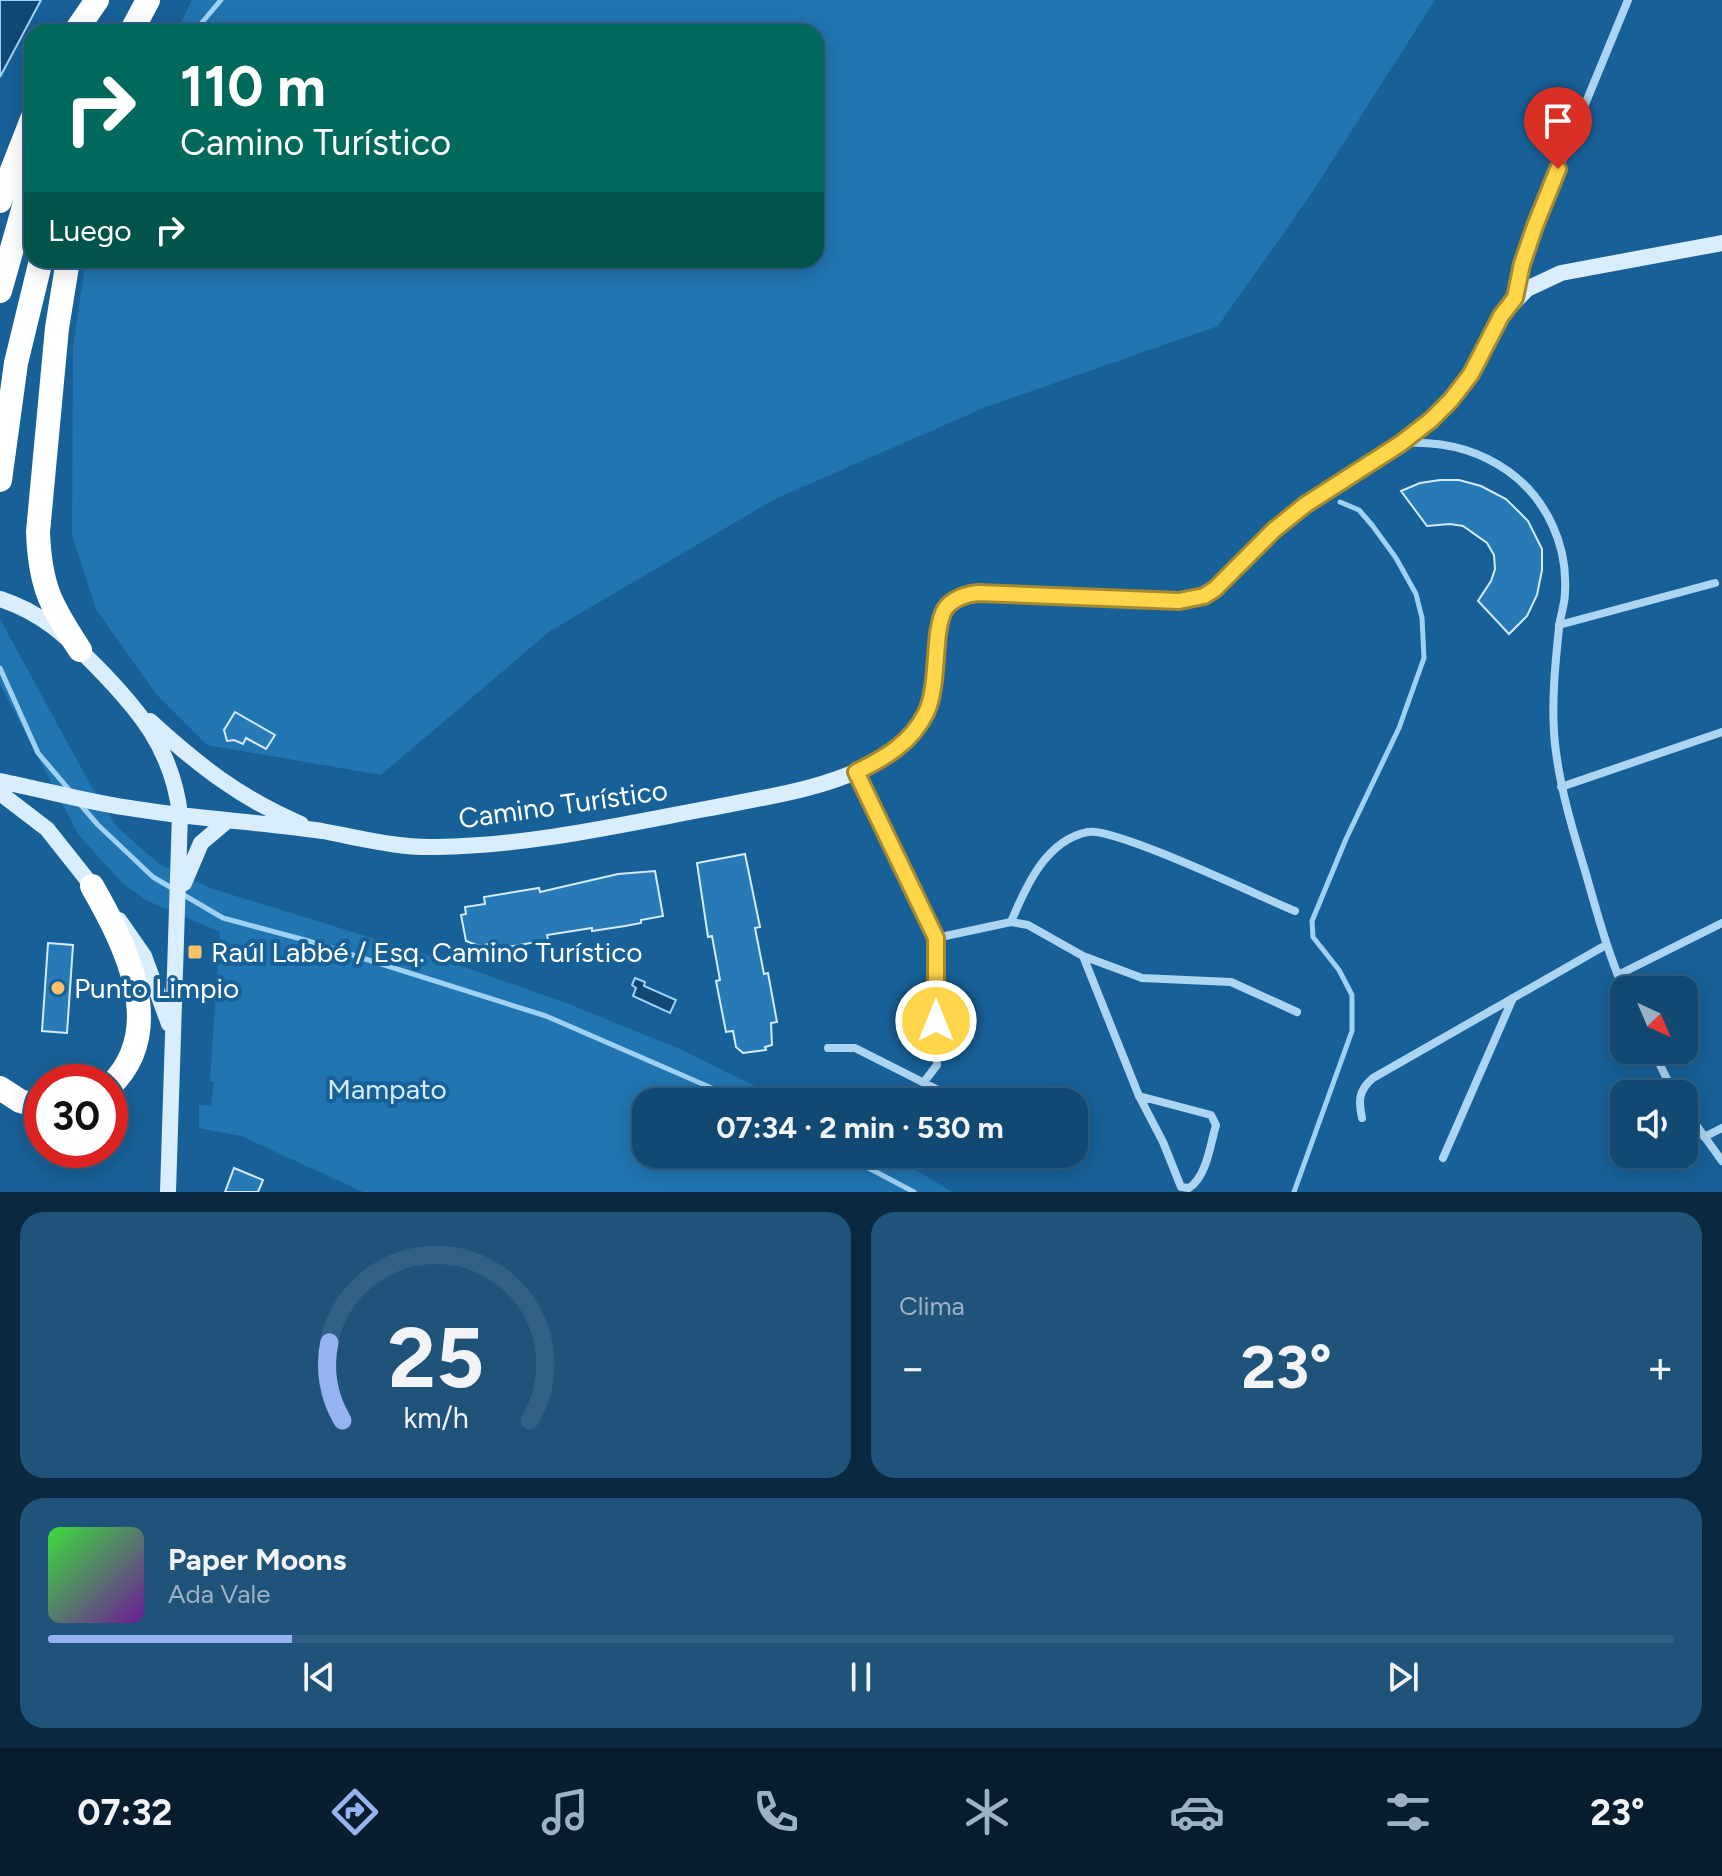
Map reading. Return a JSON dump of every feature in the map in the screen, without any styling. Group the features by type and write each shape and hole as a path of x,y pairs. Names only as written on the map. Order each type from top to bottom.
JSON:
{"highway":[{"path":"80,24 97,0"},
{"path":"97,24 109,0"},
{"path":"135,24 148,0"},
{"path":"147,24 156,0"},
{"path":"0,201 24,140"},
{"path":"0,291 24,206"},
{"path":"0,480 16,363 39,268"},
{"path":"67,268 57,328 42,474 39,544 46,592 80,650"},
{"path":"92,886 127,956 138,1001 138,1032 127,1064"},
{"path":"0,1088 24,1102"}],"main road":[{"path":"1515,298 1540,281 1561,273 1722,243"},
{"name":"Camino Turístico","path":"5,786 134,809 322,831 377,843 416,847 520,842 744,801 856,772 904,743 924,716 934,688 941,621 945,609 953,601 978,593 1179,601 1204,596 1305,505 1400,444 1431,420 1471,374 1501,316 1515,298"},
{"path":"5,601 49,622 203,769 280,815 322,831"},
{"path":"136,707 167,765 178,797 184,858 178,899 168,1192"},
{"path":"5,786 47,829 144,956 173,1033"},
{"path":"184,858 227,821"}],"street":[{"name":"Camino Turístico","path":"1515,298 1535,226 1628,0"},
{"path":"1431,420 1429,432 1434,443"},
{"path":"1400,444 1434,443 1485,457 1513,474 1536,498 1554,526 1564,558 1566,592 1559,625 1555,740 1561,787 1606,945 1618,975 1722,923"},
{"path":"1559,625 1715,583"},
{"path":"1561,787 1722,732"},
{"path":"856,772 936,938 937,1065 924,1082"},
{"path":"1011,922 1025,889 1047,856 1065,841 1090,831 1155,851 1295,911"},
{"path":"936,938 1011,922 1028,925 1083,956 1142,978 1231,982 1297,1012"},
{"path":"1362,1118 1358,1102 1362,1087 1373,1078 1606,945"},
{"path":"1083,956 1139,1096 1163,1142 1175,1178 1181,1187 1189,1188 1197,1183 1205,1162 1216,1125 1211,1115 1139,1096"},
{"path":"1443,1158 1514,998"},
{"path":"828,1048 855,1048 935,1088"},
{"path":"1698,1128 1722,1161"},
{"path":"1704,1137 1722,1128"}],"green space":[{"path":"192,0 1435,0 1311,194 1218,326 986,407 775,499 550,631 381,775 207,745 157,695 96,609 72,535 73,347 85,268 824,268 824,24 180,24"},
{"name":"Mampato","path":"0,619 90,784 117,827 158,863 210,888 456,964 566,1003 680,1049 759,1088 632,1088 632,1168 913,1168 952,1192 363,1192 241,1136 199,1128 199,1105 211,1106 214,1081 210,1081 220,932 148,901 123,884 78,834 0,684"}],"shaded area":[{"path":"0,0 41,0 28,24 24,24 24,32 0,77"},
{"path":"635,978 645,982 644,986 676,1000 670,1013 633,996"}],"building":[{"path":"1459,480 1481,486 1506,499 1528,521 1542,549 1537,595 1527,616 1509,634 1478,601 1495,569 1494,555 1487,543 1463,526 1427,526 1401,491 1420,483"},
{"path":"235,712 275,735 266,749 246,738 243,744 227,741 224,730"},
{"path":"745,854 760,927 755,928 764,974 768,973 777,1022 771,1023 772,1045 765,1047 766,1050 743,1053 736,1047 733,1031 726,1032 716,981 720,980 712,936 708,937 697,863"},
{"path":"655,871 663,916 625,926 547,935 548,940 496,949 495,943 479,946 466,941 461,915 466,914 465,907 485,904 484,897 539,888 540,892 618,874"},
{"name":"Punto Limpio","path":"48,943 73,945 67,1033 42,1031"},
{"path":"234,1168 263,1180 258,1192 225,1192"}],"waterway":[{"path":"201,24 221,0"},
{"path":"1294,1192 1352,1031 1352,995 1339,970 1313,937 1312,921 1346,839 1399,728 1424,658 1422,618 1416,594 1396,558 1372,525 1359,510 1340,502"},
{"path":"0,668 38,753 71,792"},
{"path":"79,803 153,877 223,918 305,940 546,1016 712,1088"},
{"path":"869,1168 914,1192"}],"place":[{"name":"Raúl Labbé / Esq. Camino Turístico","path":"195,952"},
{"name":"Punto Limpio","path":"58,988"}],"route":[{"path":"936,1021 936,938 856,772 904,743 924,716 934,688 945,609 959,598 978,593 1179,601 1204,596 1215,589 1274,530 1305,505 1400,444 1451,400 1471,374 1501,316 1515,298 1522,264 1558,169"}]}
